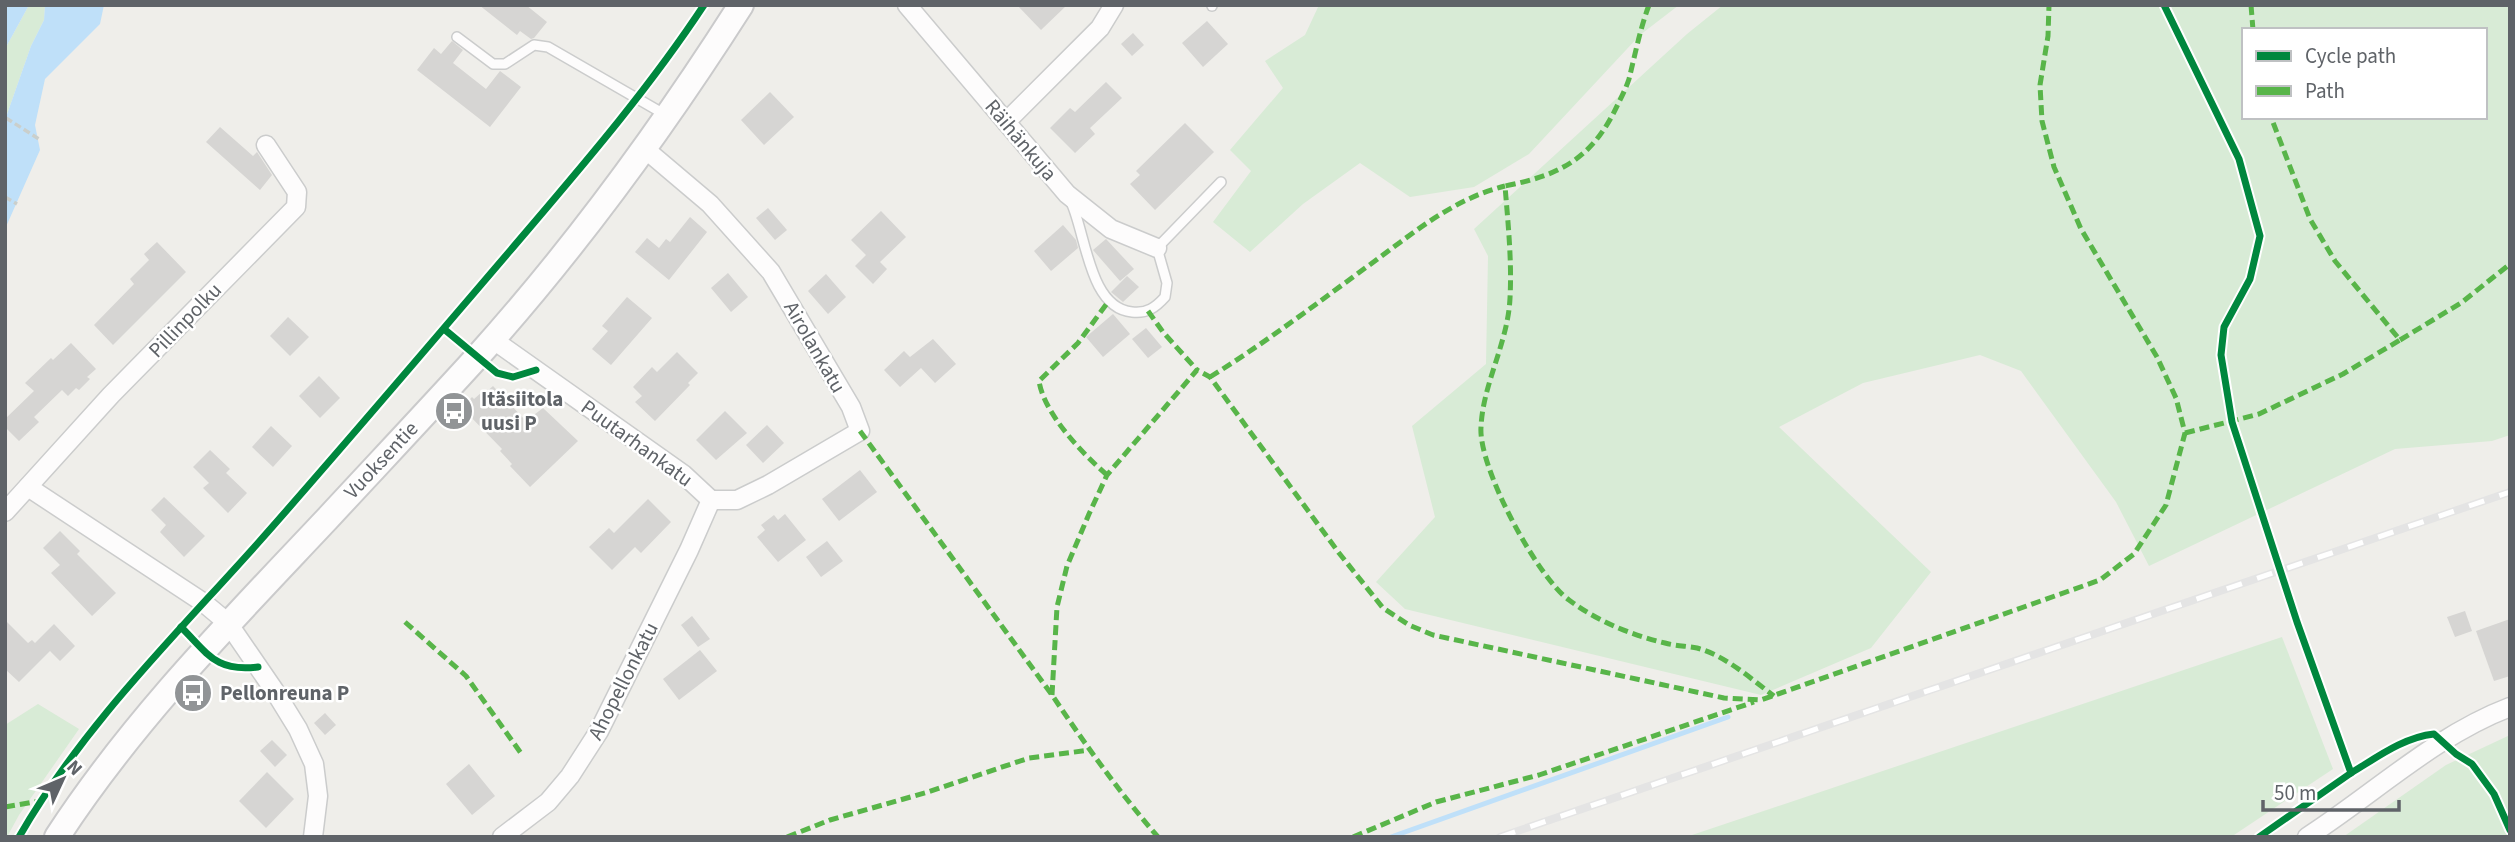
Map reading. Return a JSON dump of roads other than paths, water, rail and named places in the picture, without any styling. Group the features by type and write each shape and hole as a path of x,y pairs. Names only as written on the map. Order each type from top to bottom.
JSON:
{"street":[{"name":"Vuoksentie","path":"57,837 134,732 228,623 492,339 645,149 741,5"},
{"name":"Räihänkuja","path":"907,5 1067,194 1111,229 1157,248"},
{"path":"1006,122 1100,28 1114,5"},
{"name":"Pillinpolku","path":"5,512 111,395 296,207 297,192 265,145"},
{"name":"Airolankatu","path":"645,149 710,204 771,272 850,407 860,431 737,500 711,500"},
{"name":"Puutarhankatu","path":"492,339 683,474 711,500"},
{"path":"28,487 204,603 228,623 274,690 314,764 318,796 313,837"},
{"name":"Ahopellonkatu","path":"502,837 548,802 570,776 599,731 711,500"},
{"path":"2307,837 2442,742 2510,707"}],"lane":[{"path":"457,37 493,64 505,64 534,45 548,47 668,117"},
{"path":"1067,194 1076,213 1092,274 1108,302 1121,311 1135,313 1148,311 1165,297 1167,283 1157,248 1221,182"}],"water":[{"path":"5,5 29,5 5,49"},
{"path":"45,5 104,5 100,24 45,79 35,125 40,150 5,229 5,120 31,46 44,20"}],"waterway":[{"path":"1391,837 1728,717"}],"railway":[{"path":"1500,837 2510,492"}],"place":[{"name":"Itäsiitola uusi P","path":"454,411"},
{"name":"Pellonreuna P","path":"193,693"}]}
